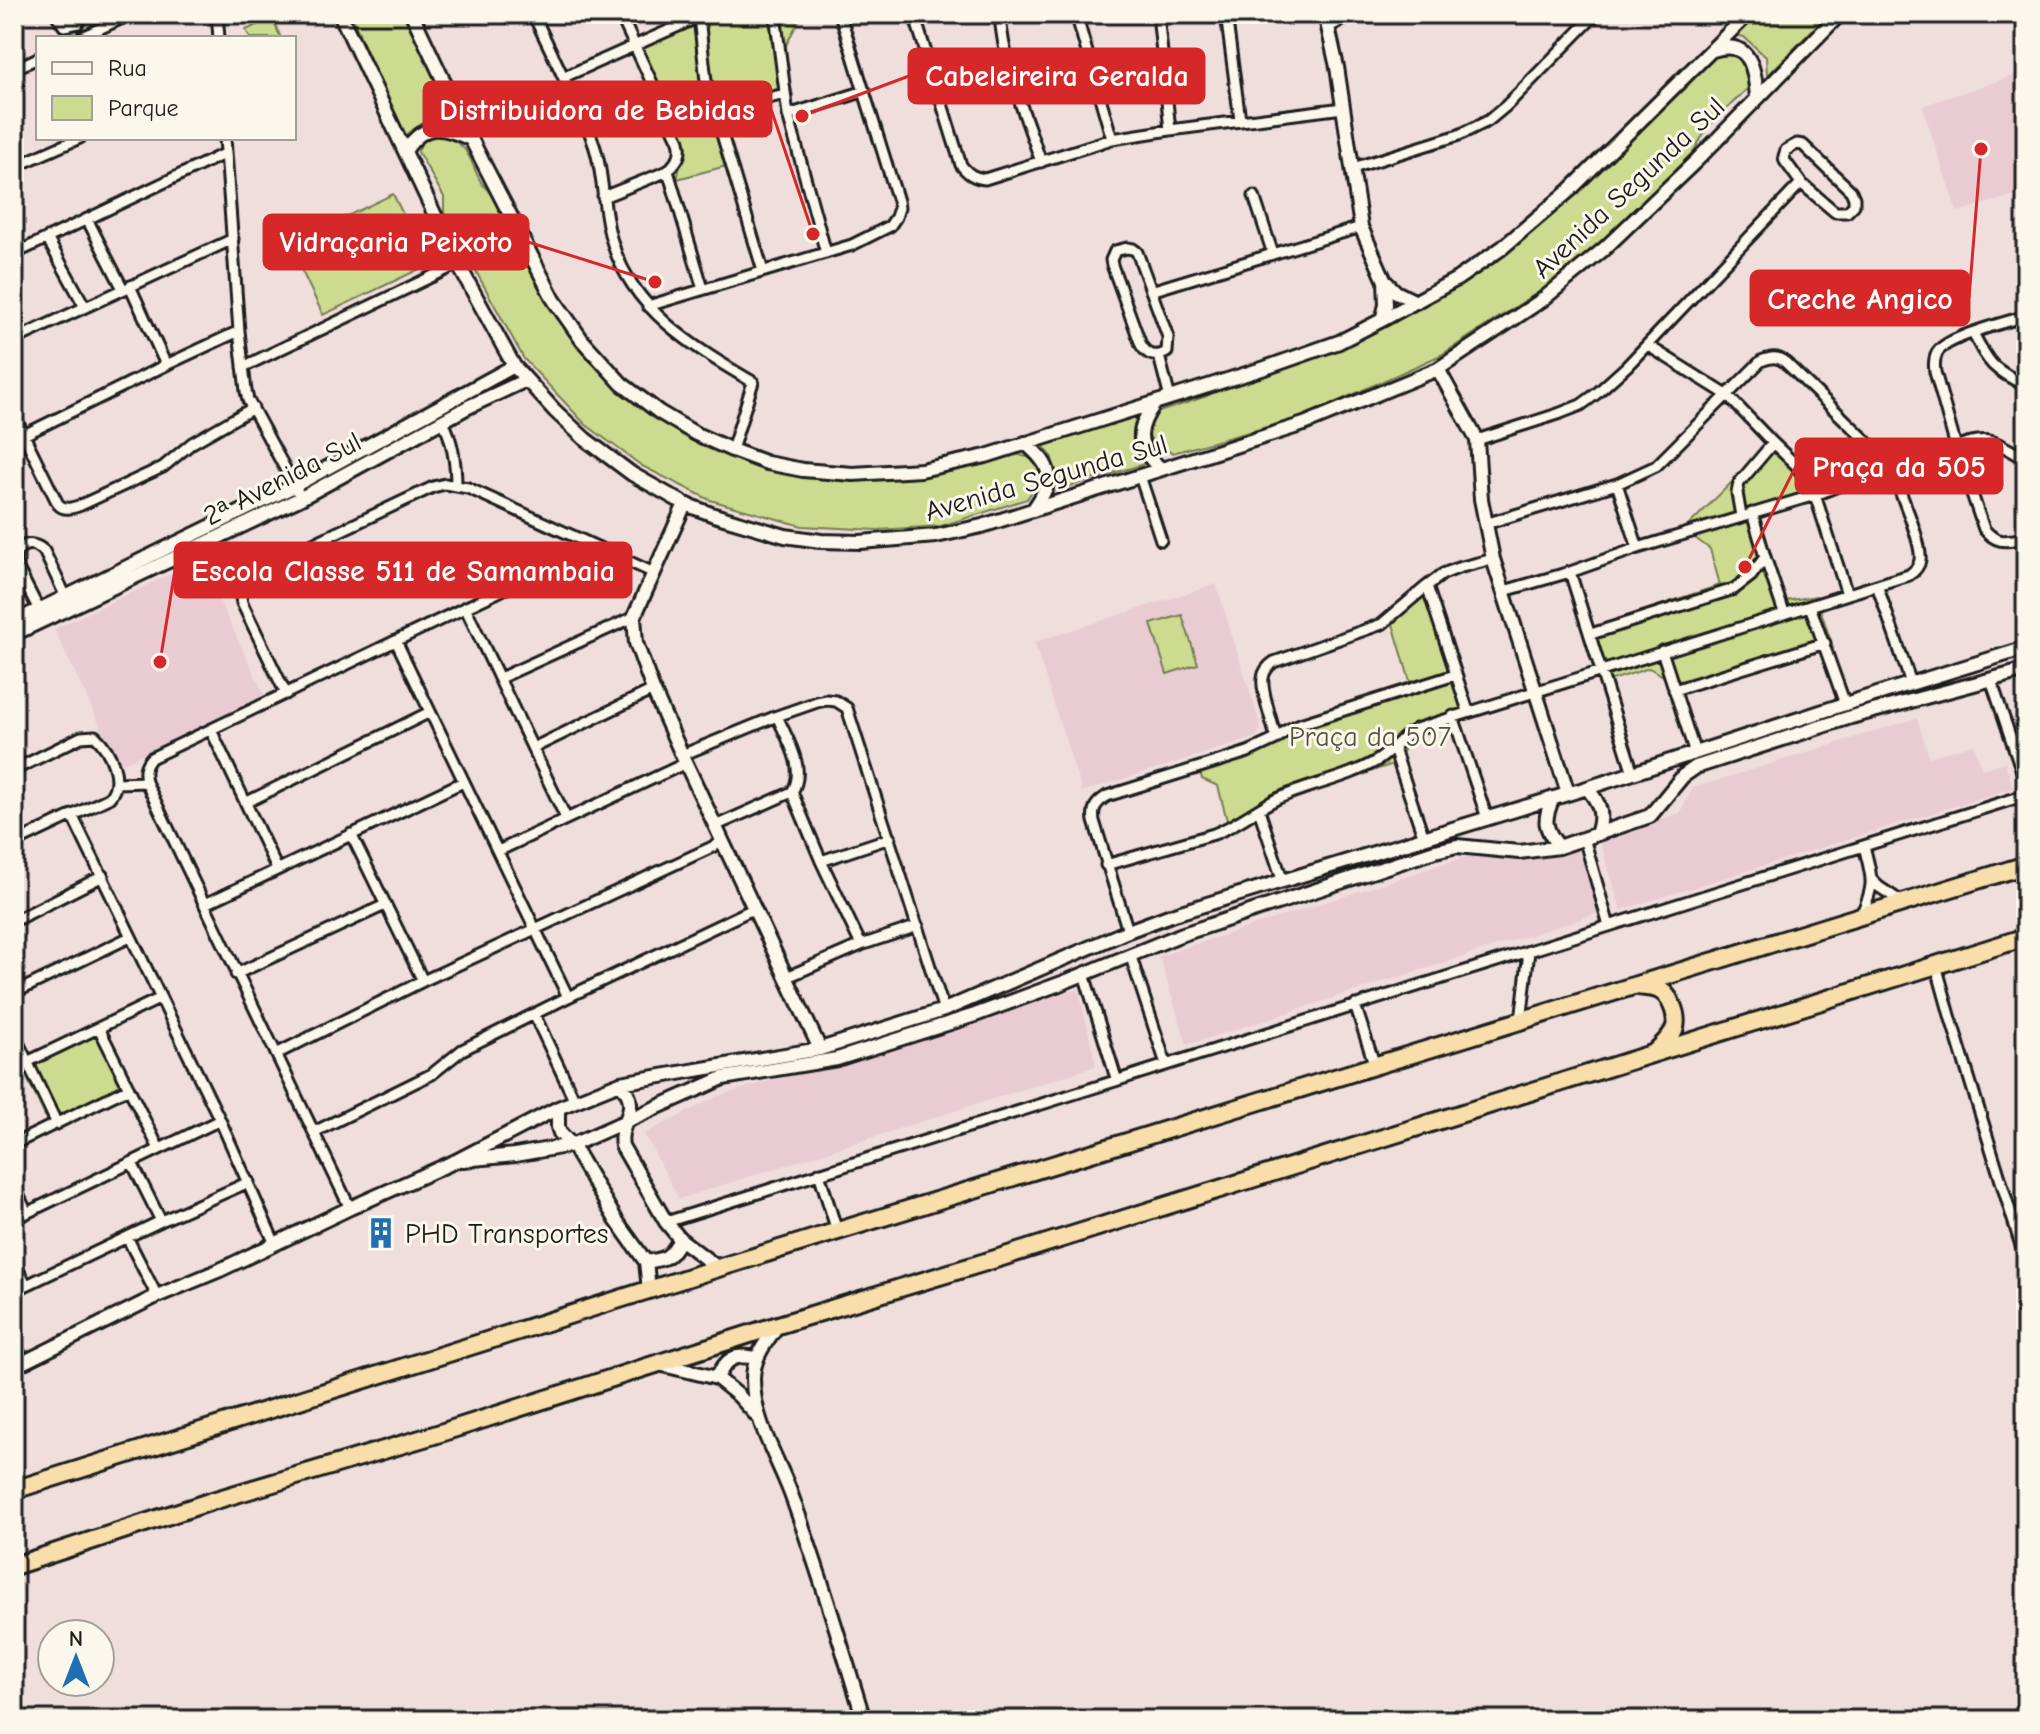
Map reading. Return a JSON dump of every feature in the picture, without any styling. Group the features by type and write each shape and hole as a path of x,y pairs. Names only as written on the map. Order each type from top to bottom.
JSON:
{"highway":[{"path":"14,1490 649,1289 2026,865"},
{"path":"14,1566 209,1502 434,1435 2026,937"},
{"path":"1634,986 1665,993 1673,1009 1675,1027 1654,1053"}],"street":[{"path":"56,14 64,26 78,23 83,14"},
{"path":"84,36 131,14"},
{"name":"Avenida Segunda Sul","path":"340,14 458,264 514,366 526,380 585,439 632,474 685,504 785,536 860,542 936,536 982,526 1304,424 1438,369 1542,300 1604,249 1697,160 1840,14"},
{"name":"Avenida Segunda Sul","path":"412,14 471,139 554,300 582,340 622,384 659,412 696,434 732,450 791,468 853,474 921,470 977,459 1265,368 1339,342 1382,320 1457,279 1502,248 1570,190 1748,14"},
{"path":"533,14 595,145 610,236 619,262 638,295 678,334 711,358 753,382 732,450"},
{"path":"603,197 668,171 680,155 679,141 620,14"},
{"path":"775,14 788,115 826,253"},
{"path":"648,306 852,245 876,235 890,226 896,217 899,208 840,14"},
{"path":"914,14 961,165 978,179 1112,139 1343,108"},
{"path":"1000,14 1003,42 1041,162"},
{"path":"1076,14 1112,139"},
{"path":"1158,14 1170,130"},
{"path":"1226,14 1240,120"},
{"path":"1353,14 1327,20 1361,227 1385,281 1396,292 1416,302"},
{"path":"1353,168 1459,135 1488,121 1596,14"},
{"path":"219,36 221,15"},
{"path":"564,77 698,16 706,81 763,271"},
{"path":"1712,51 1724,47 1738,50 1749,57 1754,66 1757,98"},
{"path":"14,69 36,59"},
{"path":"935,83 1008,60"},
{"path":"788,115 865,91"},
{"path":"715,111 785,94"},
{"path":"405,151 424,130 439,127 471,139"},
{"path":"14,167 75,140"},
{"path":"225,140 239,331 248,400 298,492"},
{"path":"1797,144 1803,145 1851,191 1853,207 1843,213 1835,212 1801,183 1784,156 1786,150 1797,144"},
{"path":"14,254 226,153"},
{"path":"668,171 703,289"},
{"path":"1477,440 1558,414 1581,405 1596,394 1647,345 1801,183"},
{"path":"1254,196 1273,254"},
{"path":"87,219 166,365"},
{"path":"1151,291 1361,227"},
{"path":"47,238 85,307"},
{"path":"14,340 233,239"},
{"path":"1127,248 1137,252 1151,291 1168,337 1167,352 1159,356 1151,356 1141,345 1112,265 1115,251 1127,248"},
{"path":"243,367 458,264"},
{"path":"1382,320 1386,305 1385,281"},
{"path":"2026,316 1948,341 1937,352 1934,362 1956,447 1984,529 1991,538 2003,541 2026,538"},
{"path":"24,435 239,331"},
{"path":"1973,333 1990,364 2026,386"},
{"path":"1647,345 1727,395 1797,466 1815,495 1847,594"},
{"path":"1159,356 1170,398"},
{"path":"1106,865 1228,828 1280,798 1364,767 1394,749 1407,734 1453,716 1909,575 1920,564 1921,557 1890,466 1780,358 1761,361 1656,466 1617,484 1485,524"},
{"name":"2ᵃ Avenida Sul","path":"14,622 298,492 514,366"},
{"path":"1438,369 1477,440 1481,499 1493,559 1568,793"},
{"name":"2ᵃ Avenida Sul","path":"14,634 526,380"},
{"path":"1155,403 1141,429 1142,445 1147,456 1161,469"},
{"path":"14,415 58,504 64,508 74,507 163,467 192,443 253,408"},
{"path":"443,421 456,463 456,485"},
{"path":"1956,447 1983,439 2026,459"},
{"path":"1025,443 1047,464 1048,471 1047,487 1033,510"},
{"path":"1741,516 1737,493 1739,483 1773,443"},
{"path":"1504,591 1815,495 1890,466"},
{"path":"1140,476 1161,540"},
{"path":"286,694 242,603 242,583 249,574 433,487 445,484 468,488 654,573"},
{"path":"1617,484 1638,548"},
{"path":"685,504 634,617 636,643 684,759 820,1049"},
{"path":"1752,513 1784,613"},
{"path":"39,610 14,557 23,546 31,544 44,551 66,597"},
{"path":"350,1208 146,782 146,763 594,546"},
{"path":"1591,634 1734,589 1751,576 1765,557"},
{"path":"1276,739 1263,686 1268,666 1382,624 1449,571 1493,559"},
{"path":"1570,572 1633,773"},
{"path":"1877,585 1911,683"},
{"path":"1427,586 1468,711"},
{"path":"1810,606 1845,704"},
{"path":"465,607 566,818"},
{"path":"500,678 634,617"},
{"path":"396,641 568,997"},
{"path":"1674,690 1825,643"},
{"path":"14,1342 19,1364 157,1296 456,1161 558,1108 620,1083 820,1049 944,1010 1171,915 1587,788 2026,648"},
{"path":"1662,651 1695,753"},
{"path":"1965,667 1969,687"},
{"path":"456,1161 572,1145 723,1078 828,1062 975,1015 1180,935 1435,851 1457,846 1519,852 1559,847 1650,816 1683,776 1696,767 1851,717 2026,670"},
{"path":"1128,931 1093,815 1094,807 1100,800 1248,752 1300,724 1455,675"},
{"path":"1991,680 2026,783"},
{"path":"533,748 653,690"},
{"path":"498,851 777,716 827,700 843,704 847,708 890,838 944,1010"},
{"path":"247,802 430,712"},
{"path":"715,826 792,792 797,784 796,760 777,716"},
{"path":"1453,716 1487,818"},
{"path":"211,730 277,869"},
{"path":"14,770 81,737 95,736 115,770 117,783 109,798 14,843"},
{"path":"1394,749 1424,838"},
{"path":"117,783 146,782"},
{"path":"205,904 463,782"},
{"path":"1587,788 1596,798 1601,812 1597,834"},
{"path":"792,792 861,945"},
{"path":"666,1222 1116,1078 2026,795"},
{"path":"1553,798 1546,815 1547,830 1559,847"},
{"path":"1259,810 1283,882"},
{"path":"72,815 220,1120 275,1244"},
{"path":"351,834 423,981"},
{"path":"821,861 890,838"},
{"path":"1584,838 1609,926"},
{"path":"276,1054 423,981 723,842"},
{"path":"1861,916 1873,881 1864,846"},
{"path":"14,921 103,876"},
{"path":"1873,881 1903,903"},
{"path":"236,974 385,905"},
{"path":"314,1132 432,1074 462,1050 753,909"},
{"path":"1171,915 1180,935"},
{"path":"787,977 861,945 918,926"},
{"path":"14,993 130,937"},
{"path":"1521,1021 1529,951"},
{"path":"1130,954 1166,1064"},
{"path":"1052,965 1062,983"},
{"path":"1936,965 2026,1262"},
{"path":"1084,974 1116,1078"},
{"path":"27,1062 161,998"},
{"path":"1355,1005 1375,1066"},
{"path":"534,1014 575,1101"},
{"path":"99,1028 159,1149"},
{"path":"14,1034 57,1124"},
{"path":"620,1083 630,1102 622,1146 666,1222 680,1239 718,1268"},
{"path":"14,1144 129,1088"},
{"path":"558,1108 560,1133 572,1145 616,1220 646,1262 649,1289"},
{"path":"14,1219 220,1120"},
{"path":"132,1163 161,1221"},
{"path":"819,1173 837,1231"},
{"path":"14,1291 249,1182"},
{"path":"14,1186 27,1213"},
{"path":"128,1239 157,1296"},
{"path":"646,1262 670,1255 680,1239"},
{"path":"14,1262 26,1285"},
{"path":"778,1325 756,1358 753,1380 758,1417 790,1490 823,1584 864,1720"},
{"path":"717,1378 731,1358 756,1358"},
{"path":"659,1364 717,1378 758,1417"}],"shaded area":[{"path":"2019,74 2026,98 2026,192 1957,212 1922,106"},
{"path":"200,560 265,696 119,765 54,629"},
{"path":"1216,584 1261,727 1257,737 1082,792 1034,642"},
{"path":"1917,718 1929,757 1974,744 1982,769 2005,762 2013,788 1621,910 1599,839 1680,813 1693,788"},
{"path":"1578,849 1599,913 1187,1045 1159,956 1465,857"},
{"path":"1079,989 1096,1066 679,1199 644,1134 718,1096"}],"green space":[{"path":"351,14 406,14 457,124 428,123 403,139"},
{"path":"686,14 802,14 783,51 793,96 733,114 719,132 730,165 677,179 684,150 682,137 640,45 686,25"},
{"path":"1752,14 1828,14 1767,76 1766,57 1744,37 1731,34"},
{"path":"272,18 280,36 249,36 246,30"},
{"path":"1727,51 1745,65 1748,88 1708,127 1693,152 1631,217 1554,282 1441,355 1303,417 1173,453 1154,445 1148,433 1156,413 1372,332 1468,278 1712,56"},
{"path":"433,135 449,138 466,152 485,188 494,194 581,346 628,397 713,449 762,468 812,477 881,480 943,473 1016,454 1031,458 1039,467 1041,477 1027,499 941,526 878,530 802,526 710,500 642,466 585,424 524,359 444,213 444,197 418,152 422,140"},
{"path":"393,194 428,265 323,315 289,244"},
{"path":"1138,413 1134,446 1148,463 1044,494 1054,481 1052,457 1041,443"},
{"path":"1775,439 1808,472 1818,498 1759,515 1785,601 1816,596 1833,648 1670,696 1665,677 1649,668 1600,684 1583,631 1720,585 1710,549 1684,530"},
{"name":"Praça da 507","path":"1431,584 1471,714 1412,735 1397,763 1283,800 1230,832 1218,786 1202,779 1198,763 1411,685 1391,617"},
{"path":"1182,615 1198,664 1167,674 1151,624"},
{"path":"103,1026 134,1091 51,1129 20,1063"}],"place":[{"name":"Cabeleireira Geralda","path":"802,116"},
{"name":"Creche Angico","path":"1981,149"},
{"name":"Distribuidora de Bebidas","path":"813,234"},
{"name":"Vidraçaria Peixoto","path":"655,282"},
{"name":"Praça da 505","path":"1745,567"},
{"name":"Escola Classe 511 de Samambaia","path":"160,662"},
{"name":"PHD Transportes","path":"381,1233"}]}
